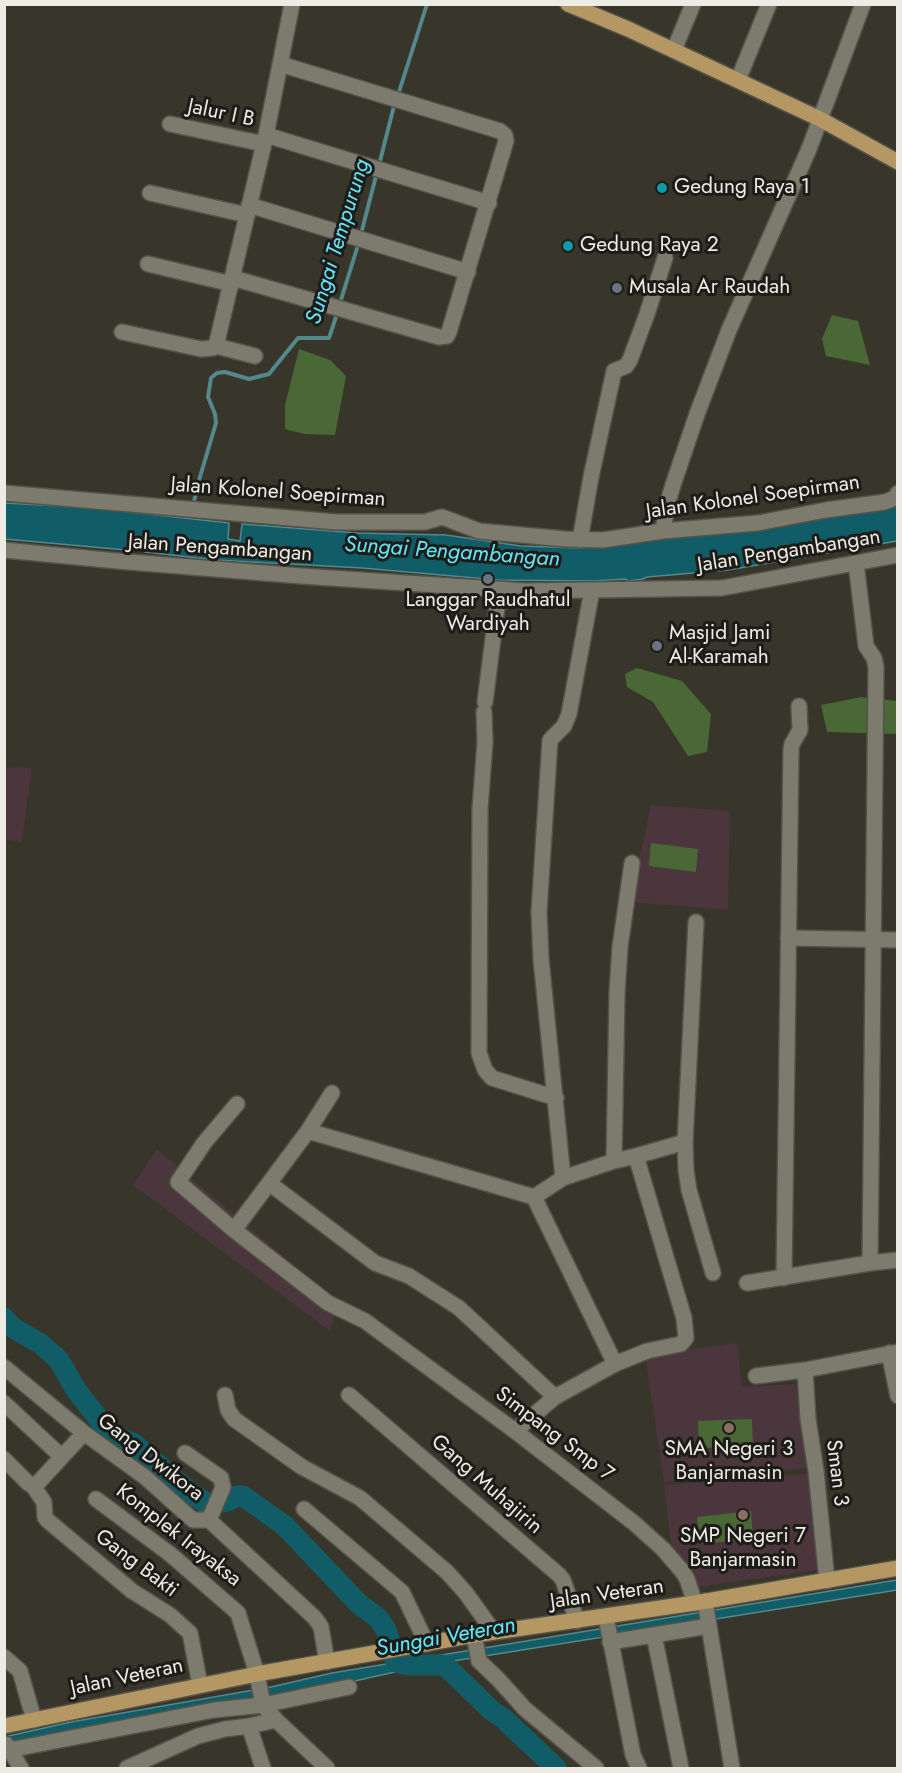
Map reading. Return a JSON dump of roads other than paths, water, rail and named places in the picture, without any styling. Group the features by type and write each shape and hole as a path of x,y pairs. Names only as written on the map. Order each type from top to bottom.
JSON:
{"main road":[{"path":"568,4 674,50 820,119 897,162"},
{"name":"Jalan Veteran","path":"4,1726 200,1685 258,1678 327,1662 426,1644 476,1645 494,1632 577,1621 608,1630 704,1612 827,1581 897,1568"}],"street":[{"path":"216,346 265,140 292,4"},
{"path":"674,50 693,4"},
{"path":"738,80 769,4"},
{"path":"663,531 673,485 721,351 820,119 863,4"},
{"path":"148,264 233,281 439,337 447,336 450,332 506,141 503,133 280,64"},
{"name":"Jalur I B","path":"170,124 265,140 380,170 489,203"},
{"path":"150,193 248,210 351,236 468,272"},
{"path":"580,540 614,371 626,366 630,360 665,258"},
{"path":"122,332 201,349 216,346 255,356"},
{"name":"Jalan Kolonel Soepirman","path":"4,493 336,522 425,522 442,517 479,531 603,540 663,531 758,523 854,505 885,502 895,498 897,493"},
{"name":"Jalan Pengambangan","path":"4,550 500,591 722,588 897,555"},
{"path":"856,563 866,646 874,658 876,667 870,1263"},
{"path":"563,1178 539,933 539,912 550,741 564,726 569,714 592,590"},
{"path":"500,591 485,707 480,810 479,1053 484,1070 492,1078 556,1098"},
{"path":"784,1278 791,750 800,730 799,706"},
{"path":"614,1161 617,993 620,947 632,863"},
{"path":"696,922 685,1142 689,1190 713,1273"},
{"path":"788,938 897,940"},
{"path":"234,1230 308,1131 332,1093"},
{"name":"Simpang Smp 7","path":"237,1104 204,1143 178,1182 234,1230 328,1303 365,1321 515,1431 634,1523 663,1549 687,1579 704,1612 732,1768"},
{"path":"308,1131 534,1197 615,1364"},
{"path":"534,1197 563,1178 614,1161 685,1142"},
{"path":"515,1431 555,1397 615,1364 647,1351 681,1344 686,1338 684,1318 636,1156"},
{"path":"269,1183 375,1263 409,1276 459,1308 555,1397"},
{"path":"747,1283 897,1260"},
{"path":"756,1376 805,1370 893,1353 897,1396"},
{"name":"Gang Dwikora","path":"4,1367 84,1433 145,1477 192,1520 210,1516 315,1618 321,1627 327,1662"},
{"name":"Sman 3","path":"805,1370 808,1419 816,1471 827,1581"},
{"path":"225,1395 228,1410 234,1419 302,1467 360,1498 447,1572 465,1592 494,1632"},
{"name":"Gang Muhajirin","path":"349,1395 559,1575 563,1580 577,1621"},
{"path":"4,1403 62,1457"},
{"path":"4,1459 33,1486 84,1433"},
{"path":"185,1452 220,1478 223,1487 210,1516"},
{"name":"Gang Bakti","path":"33,1486 44,1502 47,1520 132,1591 170,1616 190,1633 200,1685"},
{"name":"Komplek Irayaksa","path":"96,1499 171,1554 238,1613 258,1678 262,1703"},
{"path":"304,1509 402,1592 426,1644"},
{"path":"639,1768 633,1755 608,1630 654,1635 704,1612"},
{"path":"654,1635 681,1768"},
{"path":"476,1645 479,1660 525,1709 596,1768"},
{"path":"4,1657 20,1671 34,1720"},
{"path":"21,1768 7,1748 349,1687"},
{"path":"262,1703 276,1720 327,1768"},
{"path":"127,1768 198,1736 276,1720"},
{"path":"249,1726 262,1768"}],"water":[{"name":"Sungai Pengambangan","path":"5,503 94,508 229,523 228,539 240,541 242,524 357,533 446,535 521,546 581,548 753,528 898,503 897,541 728,570 647,577 628,581 626,579 592,581 498,580 362,568 216,560 145,552 146,544 128,541 126,550 5,539"},
{"path":"897,1580 897,1590 422,1666 296,1694 5,1751 4,1737 71,1722 271,1687 332,1673"}],"waterway":[{"name":"Sungai Tempurung","path":"398,95 427,4"},
{"name":"Sungai Tempurung","path":"379,165 395,102"},
{"name":"Sungai Tempurung","path":"361,234 377,172"},
{"name":"Sungai Tempurung","path":"340,303 359,242"},
{"name":"Sungai Tempurung","path":"193,507 216,423 208,397 211,378 217,373 225,372 249,379 269,374 298,338 329,338 338,311"},
{"name":"Sungai Veteran","path":"4,1318 12,1327 41,1344 59,1360 76,1390 105,1427 117,1438 133,1443 193,1495 209,1504 243,1496 285,1526 359,1604 378,1618 386,1630 396,1662 409,1665 444,1665 556,1768"}],"place":[{"name":"Gedung Raya 1","path":"662,188"},
{"name":"Gedung Raya 2","path":"568,246"},
{"name":"Musala Ar Raudah","path":"617,288"},
{"name":"Langgar Raudhatul Wardiyah","path":"488,579"},
{"name":"Masjid Jami Al-Karamah","path":"657,646"},
{"name":"SMA Negeri 3 Banjarmasin","path":"729,1428"},
{"name":"SMP Negeri 7 Banjarmasin","path":"743,1515"}]}
